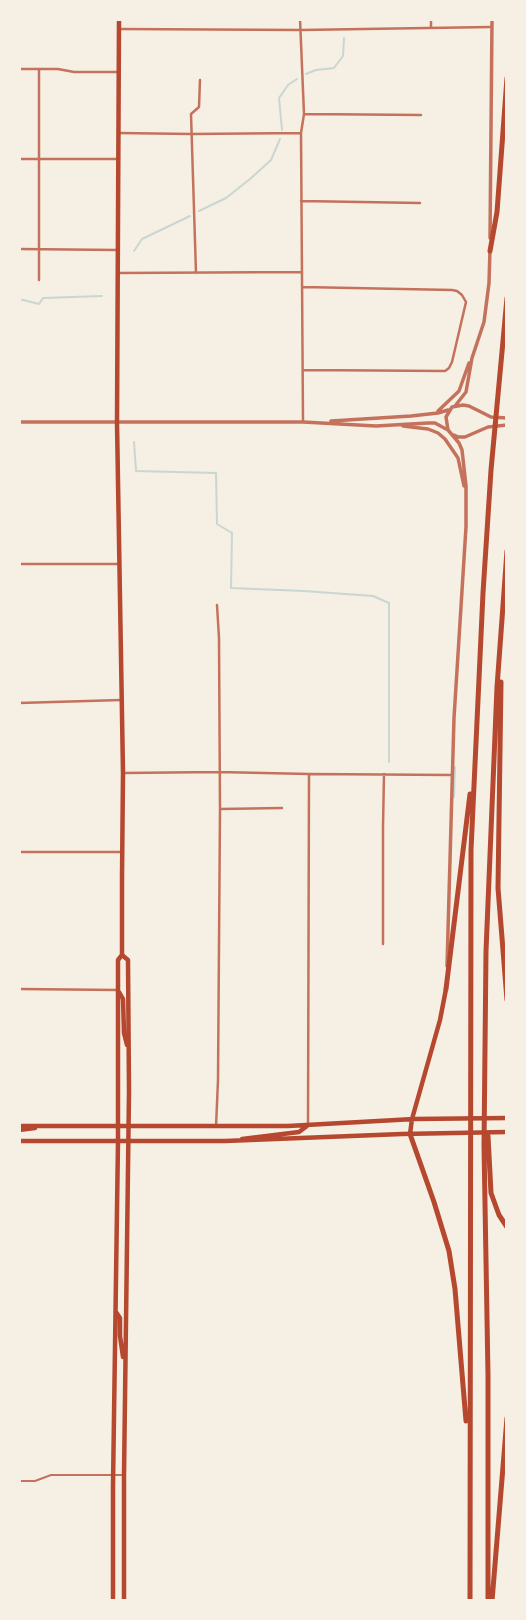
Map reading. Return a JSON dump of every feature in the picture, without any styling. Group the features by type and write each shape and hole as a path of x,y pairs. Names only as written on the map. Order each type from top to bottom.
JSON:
{"highway":[{"path":"490,251 497,212 507,78"},
{"path":"470,1601 471,882 475,753 491,470 507,298"},
{"path":"490,1601 486,951 490,819 507,551"},
{"path":"501,621 498,888 507,1000"},
{"path":"446,989 475,753"},
{"path":"410,1134 438,1211 449,1251 455,1289 469,1451"},
{"path":"486,1146 491,1193 499,1215 507,1227"},
{"path":"490,1601 507,1418"}],"main road":[{"path":"113,1601 118,960 122,954 123,773 117,423 120,19"},
{"path":"122,954 128,960 129,1056 124,1601"},
{"path":"410,1134 446,989"},
{"path":"118,990 123,999 124,1033 129,1056"},
{"path":"19,1128 216,1127 507,1118"},
{"path":"234,1141 299,1132 308,1125"},
{"path":"19,1141 234,1141 507,1132"},
{"path":"115,1311 120,1316 120,1339 125,1368"}],"street":[{"path":"300,19 304,114 301,133 303,422"},
{"path":"431,19 431,28"},
{"path":"433,414 442,409 459,391 480,337 485,312 490,251 492,19"},
{"path":"119,29 492,27"},
{"path":"19,69 119,72"},
{"path":"38,280 39,69"},
{"path":"196,273 191,114 200,107 201,80"},
{"path":"304,114 421,115"},
{"path":"119,133 301,133"},
{"path":"19,159 119,159"},
{"path":"301,201 420,203"},
{"path":"19,249 119,250"},
{"path":"119,273 301,272"},
{"path":"303,287 452,290 462,295 466,302 452,362 445,371 303,370"},
{"path":"446,989 452,775 466,527 466,475 463,454 459,443 450,432 446,417 466,392 472,358"},
{"path":"318,422 433,414 467,405 491,417 507,418"},
{"path":"19,422 318,422 428,429 438,433 454,450 466,495"},
{"path":"390,426 428,422 458,437 466,437 488,427 507,425"},
{"path":"19,564 120,564"},
{"path":"216,1127 220,809 217,605"},
{"path":"19,703 121,700"},
{"path":"123,773 452,775"},
{"path":"308,1125 309,774"},
{"path":"383,944 384,774"},
{"path":"220,809 282,808"},
{"path":"19,852 122,852"},
{"path":"19,989 118,990"}],"lane":[{"path":"19,1481 35,1481 51,1475 124,1475"}],"waterway":[{"path":"306,74 334,68 343,56 344,38"},
{"path":"282,130 279,98 288,85 297,79"},
{"path":"199,211 226,198 250,179 271,160 280,139"},
{"path":"134,251 142,239 190,216"},
{"path":"19,299 39,304 43,298 102,296"},
{"path":"134,442 136,471 216,473 217,524 232,533 231,588 373,596 389,603 389,762"},
{"path":"454,797 455,767"}]}
